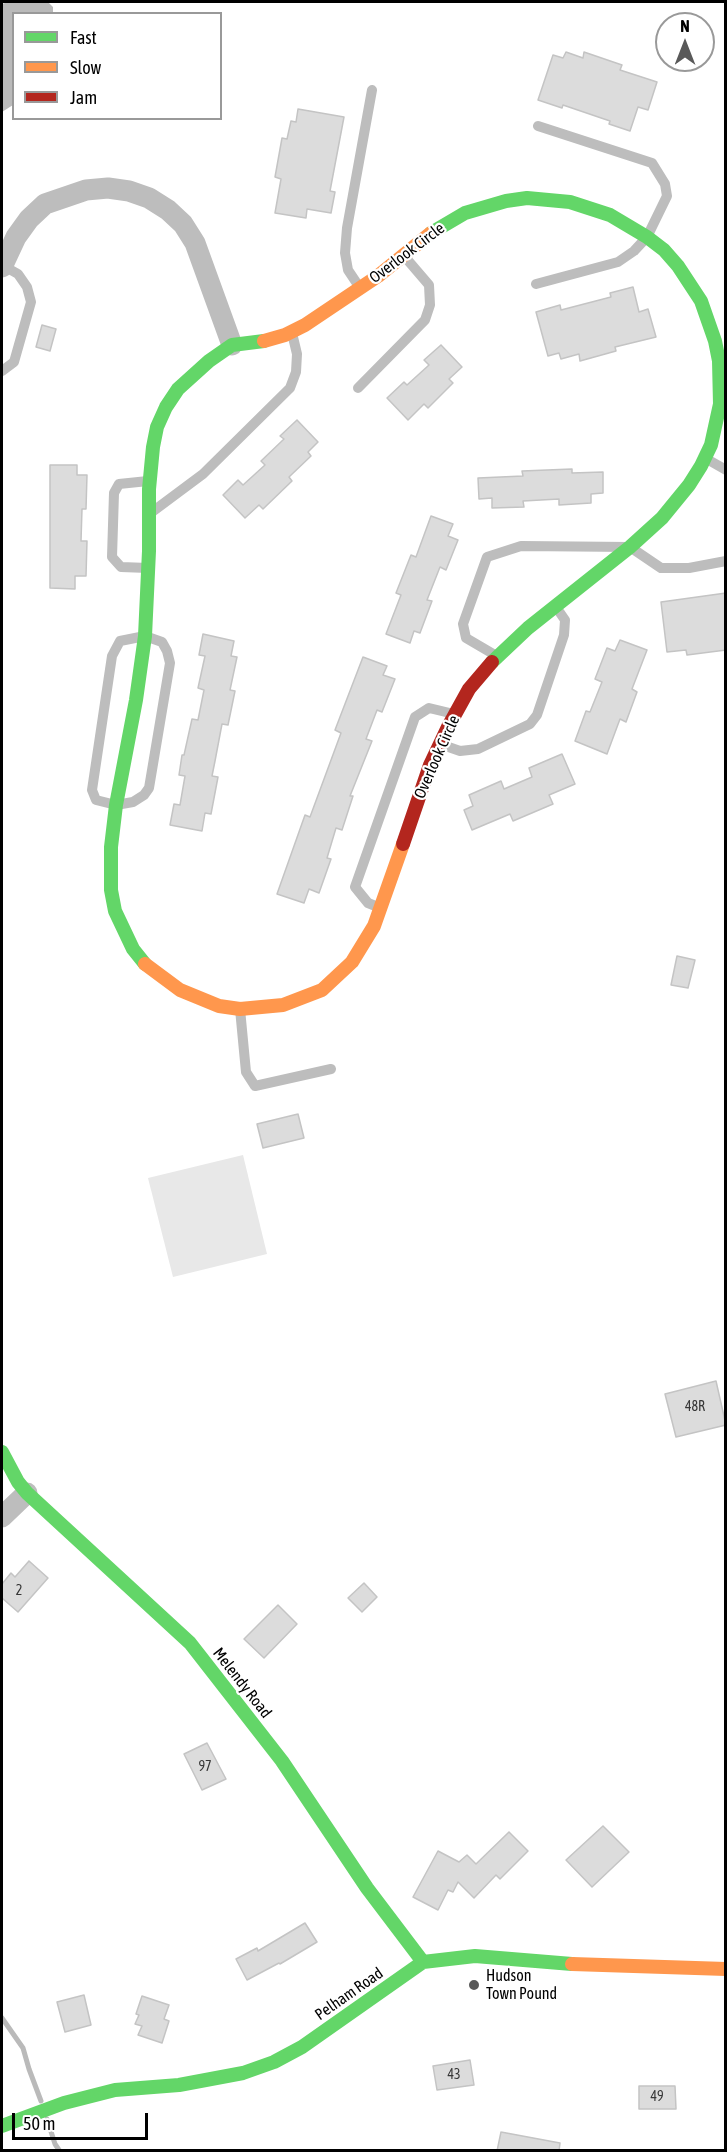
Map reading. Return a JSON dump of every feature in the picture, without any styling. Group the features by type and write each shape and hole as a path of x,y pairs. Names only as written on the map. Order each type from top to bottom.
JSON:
{"street":[{"path":"2,266 28,219 45,204 86,190 108,188 129,191 149,198 168,210 183,224 195,243 232,345"},
{"name":"Overlook Circle","path":"527,198 549,199 590,207 610,215 647,237 664,250 678,266 701,301 715,341 723,405 705,457 677,502 630,547 555,606 497,656 469,689 430,765 374,926 352,962 322,990 283,1005 240,1009 219,1006 180,990 147,966 133,949 115,911 111,890 111,848 116,805 136,700 145,636 153,447 157,427 166,407 178,389 193,374 232,345 263,341 291,331 360,288 428,235 465,213 506,201 527,198"},
{"name":"Melendy Road","path":"2,1452 18,1482 27,1493 190,1643 282,1761 367,1888 423,1962"},
{"path":"2,1517 27,1493"},
{"name":"Pelham Road","path":"2,2126 22,2116 115,2090 179,2085 243,2073 274,2062 302,2047 423,1962 475,1956 600,1965 726,1969"}],"lane":[{"path":"360,288 348,270 346,244 372,90"},
{"path":"536,284 618,262 634,251 647,237 667,196 665,184 652,163 538,126"},
{"path":"358,388 425,320 430,305 429,285 403,255"},
{"path":"2,266 18,274 27,288 31,302 14,362 2,371"},
{"path":"149,514 203,474 290,388 296,372 297,354 291,331"},
{"path":"705,457 726,470"},
{"path":"148,568 121,567 112,557 114,493 119,484 150,480"},
{"path":"497,656 466,638 463,624 488,557 521,546 630,547 661,568 689,568 726,561"},
{"path":"439,744 460,751 478,749 530,724 537,715 564,635 565,620 555,606"},
{"path":"145,636 162,642 170,663 151,777 149,788 144,795 133,802 116,805 96,800 92,790 112,656 120,640 145,636"},
{"path":"381,909 368,903 355,887 415,717 429,708 455,715"},
{"path":"240,1009 246,1072 255,1086 331,1070"}],"shaded area":[{"path":"48,2 53,7 53,12 12,12 12,106 2,112 2,4"},
{"path":"243,1155 267,1254 173,1277 148,1178"}],"building":[{"path":"566,52 583,58 584,52 622,65 620,70 657,82 648,110 638,107 630,131 609,124 610,121 563,105 562,108 538,100 553,55 563,58"},
{"path":"298,109 344,117 330,191 335,192 331,213 307,209 306,218 275,213 281,179 275,177 282,138 287,139 291,121 296,122"},
{"path":"633,287 639,312 648,309 656,337 615,347 616,351 580,361 579,354 561,359 559,353 548,356 536,312 560,305 561,310 611,297 610,293"},
{"path":"42,325 56,329 50,351 36,347"},
{"path":"441,345 462,367 449,379 453,383 428,408 424,404 408,420 387,398 404,382 407,385 429,365 424,360"},
{"path":"297,420 318,442 308,452 311,456 289,477 292,481 263,509 259,505 245,518 223,495 238,480 243,485 265,465 261,461 284,439 280,436"},
{"path":"50,465 77,465 77,475 87,475 86,509 82,509 81,541 87,541 86,576 75,576 75,589 50,588"},
{"path":"572,469 572,473 603,472 603,493 591,494 591,503 559,505 559,499 523,501 524,507 492,508 492,498 479,499 478,478 523,476 522,471"},
{"path":"431,516 453,524 448,536 458,540 446,570 440,567 427,600 432,601 420,633 414,631 410,643 386,634 401,595 396,593 411,555 416,557"},
{"path":"726,593 726,650 687,655 686,650 667,652 661,602"},
{"path":"203,634 234,641 231,656 237,657 230,690 235,691 228,725 222,724 212,776 218,777 211,814 205,813 202,831 170,825 174,804 180,805 185,776 179,775 182,755 184,755 192,719 198,720 204,690 198,688 205,656 199,655"},
{"path":"620,640 647,650 632,689 637,692 626,722 620,719 607,754 575,741 586,711 590,712 602,682 595,679 607,648 615,651"},
{"path":"363,657 387,666 383,675 395,679 382,712 377,710 366,739 372,741 350,796 353,796 342,830 336,828 327,858 331,859 319,893 309,889 304,903 277,894 305,815 310,817 341,733 335,730"},
{"path":"562,754 575,784 549,795 553,804 513,821 510,814 472,830 464,810 473,806 469,795 501,781 504,789 532,777 529,768"},
{"path":"677,956 695,960 688,988 671,985"},
{"path":"298,1114 304,1138 263,1148 257,1124"},
{"path":"716,1381 726,1425 676,1437 665,1394"},
{"path":"29,1561 48,1578 18,1612 2,1598 2,1584 11,1573 15,1577"},
{"path":"364,1583 377,1597 362,1612 348,1598"},
{"path":"278,1605 297,1624 264,1658 244,1639"},
{"path":"207,1743 226,1779 202,1790 184,1754"},
{"path":"603,1826 629,1852 592,1887 566,1860"},
{"path":"509,1832 528,1851 500,1879 496,1875 474,1898 458,1882 453,1892 448,1890 438,1910 413,1897 438,1851 459,1862 467,1855 476,1864"},
{"path":"305,1923 317,1942 247,1980 236,1959 257,1948 258,1951"},
{"path":"84,1995 91,2025 65,2032 57,2002"},
{"path":"142,1996 169,2005 164,2019 169,2021 162,2043 138,2035 142,2026 135,2024 139,2015 136,2014"},
{"path":"470,2060 474,2085 437,2090 433,2066"},
{"path":"639,2086 675,2086 676,2109 639,2109"},
{"path":"501,2132 560,2143 559,2151 497,2151"}],"waterway":[{"path":"2,2018 23,2048 41,2101"},
{"path":"47,2119 59,2150"}],"traffic: fast":[{"path":"492,662 528,628 630,547 662,518 689,485 701,466 711,445 720,404 719,361 715,341 701,301 678,266 664,250 610,215 570,202 527,198"},
{"path":"431,233 465,213 506,201 527,198"},
{"path":"145,964 133,949 115,911 111,890 111,847 145,636 149,489 153,447 157,427 178,389 209,361 232,345 264,341"},
{"path":"2,1452 18,1482 27,1493 190,1643 282,1761 367,1888 423,1962"},
{"path":"2,2126 64,2103 115,2090 179,2085 243,2073 274,2062 302,2047 423,1962 475,1956 572,1964"}],"traffic: slow":[{"path":"264,341 285,335 305,325 378,276 431,233"},
{"path":"145,964 180,990 219,1006 240,1009 283,1005 322,990 352,962 374,926 403,844"},
{"path":"572,1964 726,1969"}],"traffic: jam":[{"path":"403,844 430,765 448,727 469,689 492,662"}],"place":[{"name":"Hudson Town Pound","path":"474,1985"}]}
